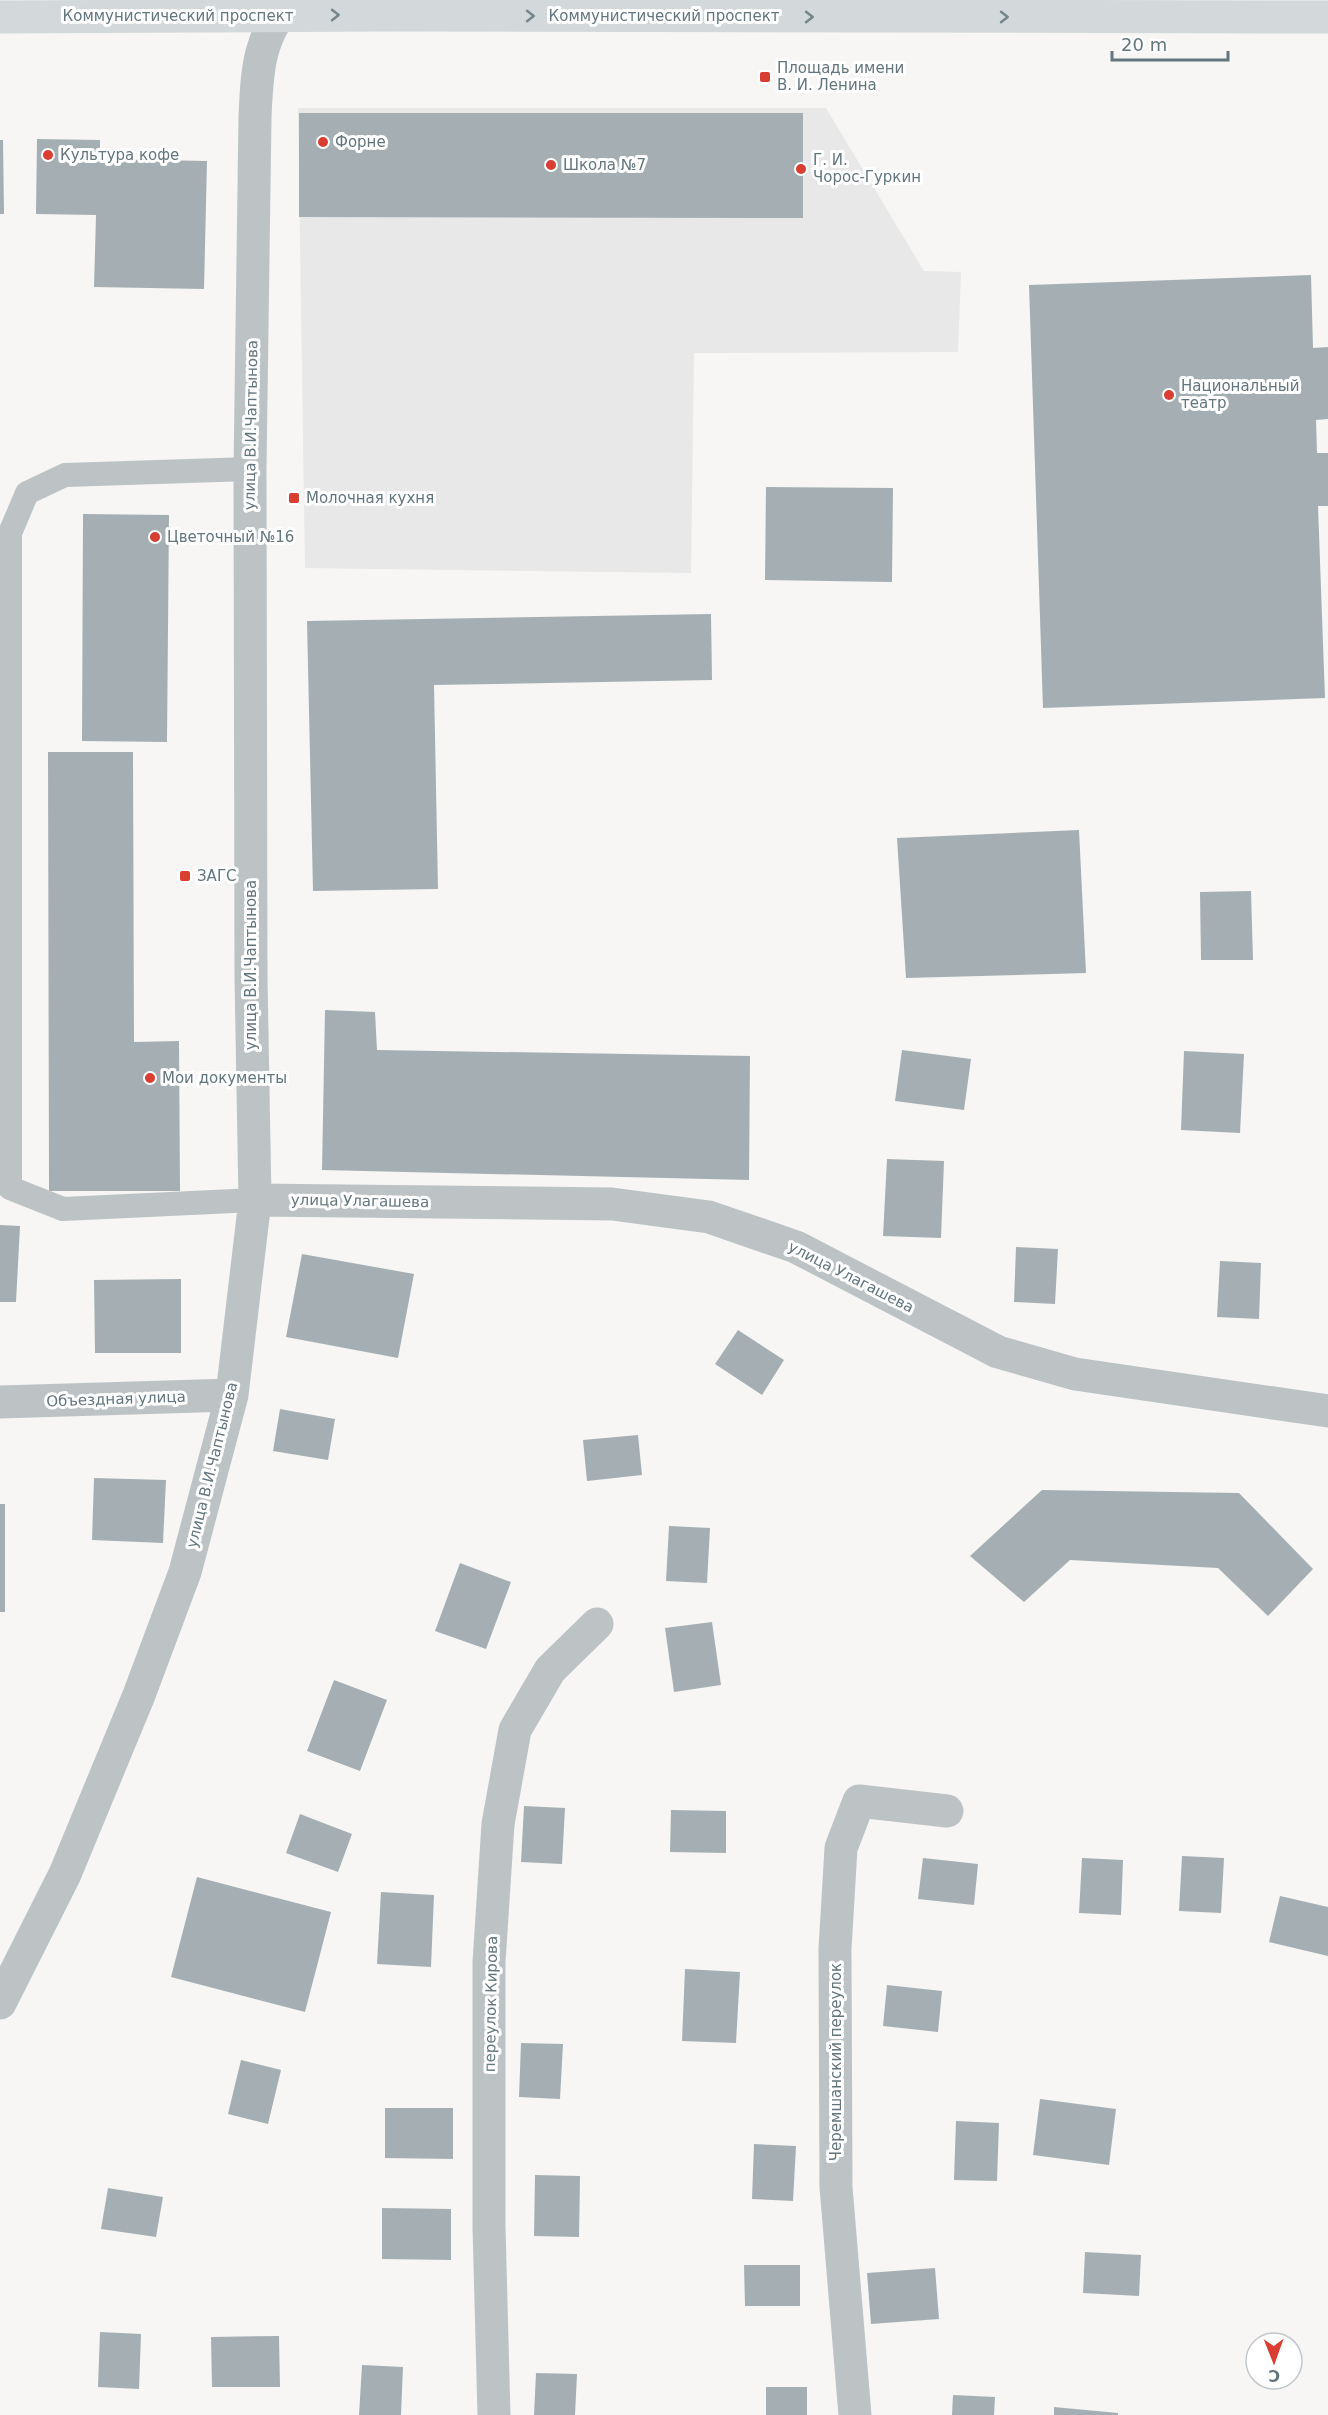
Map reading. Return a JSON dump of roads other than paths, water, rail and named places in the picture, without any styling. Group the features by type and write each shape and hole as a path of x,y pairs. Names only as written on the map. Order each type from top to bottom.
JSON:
{"main road":[{"name":"Коммунистический проспект","path":"0,17 284,8 1328,17"}],"street":[{"name":"улица В.И.Чаптынова","path":"0,2003 65,1874 139,1695 185,1572 232,1395 255,1200 251,978 250,469 255,117 258,62 284,8"},
{"name":"улица Улагашева","path":"255,1200 612,1204 709,1217 796,1247 998,1352 1075,1374 1328,1411"},
{"name":"Объездная улица","path":"0,1402 232,1395"},
{"name":"переулок Кирова","path":"494,2415 489,2227 489,1962 498,1824 515,1730 550,1670 597,1624"},
{"name":"Черемшанский переулок","path":"855,2415 836,2187 835,1949 841,1848 859,1801 946,1811"}],"lane":[{"path":"250,469 65,475 27,493 10,533 10,1188 63,1209 255,1200"}],"place":[{"name":"Площадь имени В. И. Ленина","path":"765,77"},
{"name":"Форне","path":"323,142"},
{"name":"Культура кофе","path":"48,155"},
{"name":"Школа №7","path":"551,165"},
{"name":"Г. И. Чорос-Гуркин","path":"801,169"},
{"name":"Национальный театр","path":"1169,395"},
{"name":"Молочная кухня","path":"294,498"},
{"name":"Цветочный №16","path":"155,537"},
{"name":"ЗАГС","path":"185,876"},
{"name":"Мои документы","path":"150,1078"}]}
